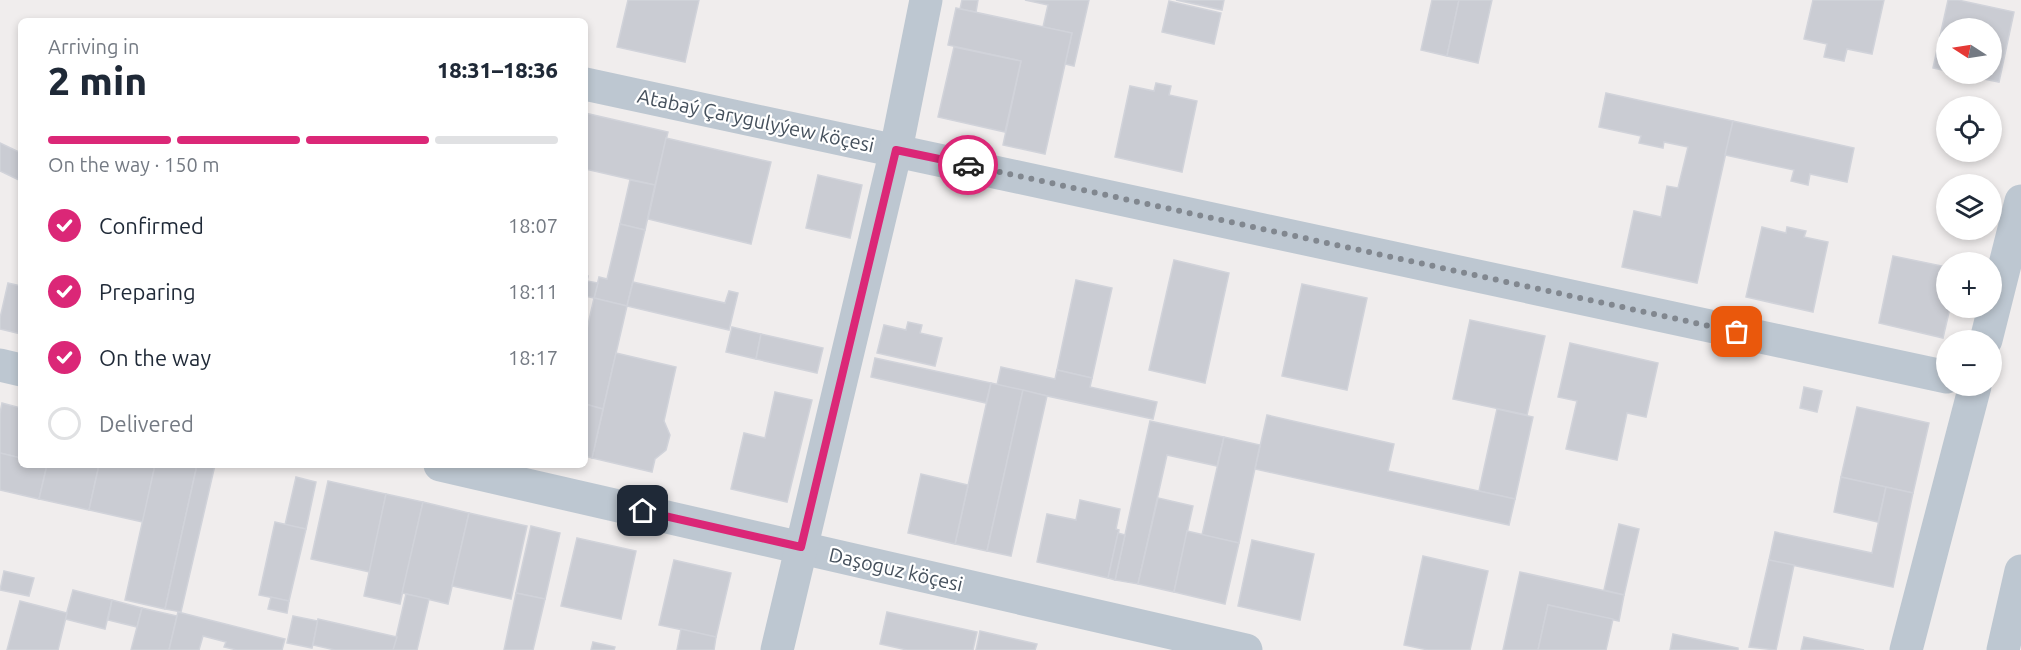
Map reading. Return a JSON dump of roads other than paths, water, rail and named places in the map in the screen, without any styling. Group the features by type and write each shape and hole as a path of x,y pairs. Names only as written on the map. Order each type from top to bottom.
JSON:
{"street":[{"path":"777,650 896,150 926,0"},
{"name":"Atabaý Çarygulyýew köçesi","path":"588,85 1936,375"},
{"path":"1989,330 2021,201"},
{"path":"0,365 18,369"},
{"path":"1906,650 1972,396"},
{"name":"Daşoguz köçesi","path":"453,468 1246,650"},
{"path":"2003,650 2021,571"}]}
